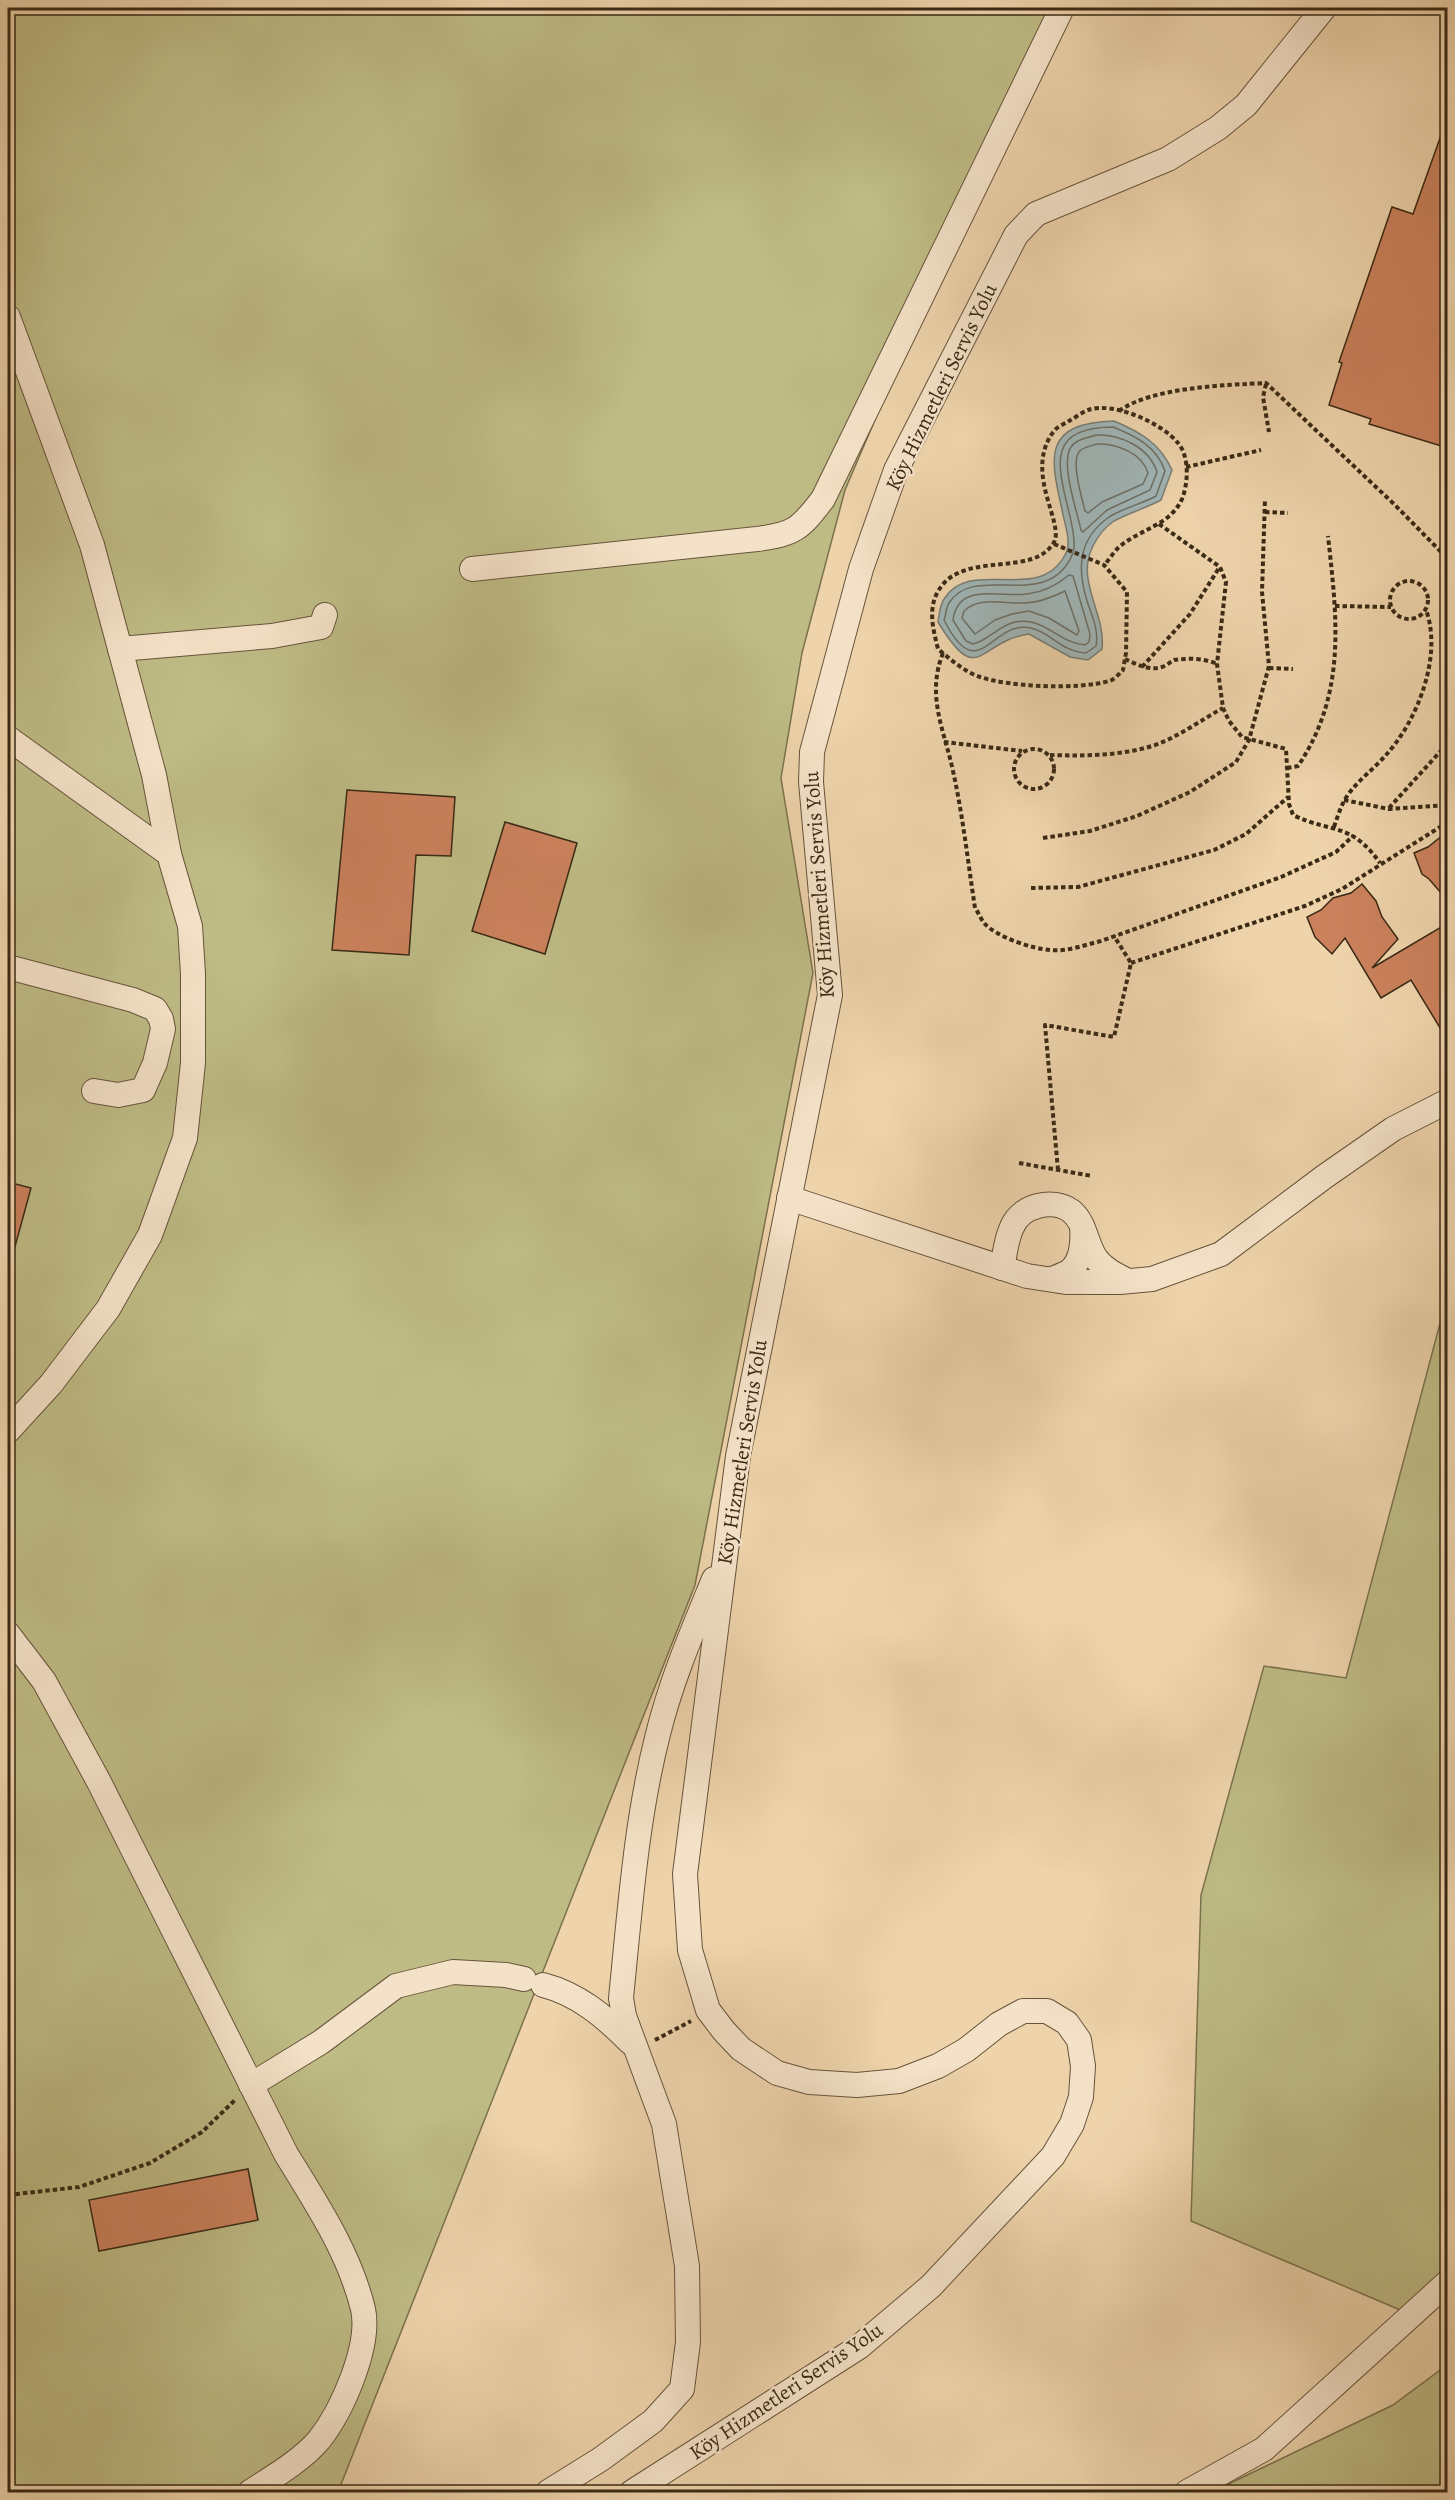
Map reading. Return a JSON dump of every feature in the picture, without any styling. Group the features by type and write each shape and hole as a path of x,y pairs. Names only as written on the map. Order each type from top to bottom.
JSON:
{"street":[{"path":"472,569 757,539 785,535 806,522 823,499 1062,8"},
{"name":"Köy Hizmetleri Servis Yolu","path":"632,2493 859,2347 931,2286 1053,2156 1072,2124 1081,2097 1083,2066 1079,2040 1067,2023 1047,2011 1023,2011 999,2024 966,2050 938,2066 898,2080 857,2085 809,2082 777,2073 741,2049 708,2010 690,1950 685,1875 738,1456 830,995 811,783 812,752 861,569 896,470 1016,236 1036,214 1168,159 1218,128 1246,105 1324,8"},
{"path":"8,317 92,545 154,775 169,854 190,926 193,974 193,1063 185,1138 150,1235 108,1309 51,1384 8,1431"},
{"path":"120,649 272,636 321,627 325,615"},
{"path":"8,738 169,854"},
{"path":"8,967 133,1000 155,1009 161,1019 163,1029 155,1063 143,1090 118,1095 94,1091"},
{"path":"789,1198 1027,1276 1066,1282 1128,1281 1152,1278 1221,1254 1393,1129 1448,1101"},
{"path":"1002,1268 1012,1225 1030,1207 1054,1203 1072,1212 1082,1226 1095,1257 1108,1270 1128,1281"},
{"path":"1052,1279 1071,1270 1082,1247 1082,1226"},
{"path":"548,2493 602,2459 653,2421 682,2389 688,2342 687,2266 664,2124 634,2046 624,2016 621,1998 635,1854 658,1734 684,1650 726,1552"},
{"path":"8,1634 44,1681 99,1782 286,2154 348,2262 363,2311 361,2354 344,2400 318,2440 282,2472 250,2493"},
{"path":"251,2085 321,2042 396,1986 453,1972 506,1975 561,1990 602,2014 634,2046"},
{"path":"1187,2493 1264,2449 1448,2282"}],"path":[{"path":"1266,383 1263,397 1269,432"},
{"path":"1119,411 1128,405 1165,393 1224,385 1266,383 1395,505 1448,559"},
{"path":"1053,544 1104,565 1127,592 1125,659 1123,670 1111,681 1048,686 1009,683 980,677 938,649 932,626 931,608 940,587 954,573 976,566 1021,561 1041,554 1053,544 1057,533 1041,472 1054,430 1089,409 1111,408 1160,427 1180,444 1186,466 1187,485 1180,502 1169,518 1119,548 1104,565"},
{"path":"1186,466 1261,450"},
{"path":"1043,838 1089,831 1137,816 1190,792 1236,762 1249,740 1269,668 1262,592 1265,499"},
{"path":"1265,512 1288,513"},
{"path":"1158,524 1220,567 1226,582 1217,664 1223,708 1229,721 1242,737 1286,749 1288,797 1293,815 1334,827 1353,836 1368,846 1380,863"},
{"path":"1287,768 1298,766 1320,729 1329,693 1335,659 1335,606 1328,536"},
{"path":"1142,667 1190,614 1220,567"},
{"path":"1334,827 1344,800 1360,780 1386,756 1403,732 1429,673 1432,645 1426,610 1428,604 1426,591 1422,586 1410,581 1403,582 1393,589 1390,595 1391,607 1404,619 1416,618 1426,610"},
{"path":"1335,606 1391,607"},
{"path":"943,653 936,671 936,708 953,770 975,908 986,925 1000,934 1023,944 1050,950 1070,949 1114,936 1281,877 1336,852 1353,836"},
{"path":"1125,659 1142,667 1161,668 1173,661 1191,659 1209,660 1217,664"},
{"path":"1269,668 1293,669"},
{"path":"944,742 1022,751 1035,750 1050,755 1084,756 1119,753 1154,745 1223,708"},
{"path":"1389,809 1448,743"},
{"path":"1022,751 1017,756 1013,770 1018,783 1031,789 1045,787 1054,776 1053,761 1050,755"},
{"path":"1031,888 1078,887 1214,849 1246,834 1288,797"},
{"path":"1344,800 1389,809 1448,805"},
{"path":"1131,963 1305,906 1342,889 1448,822"},
{"path":"1058,1170 1045,1025 1114,1037 1131,963 1114,936"},
{"path":"1019,1163 1092,1176"},
{"path":"634,2046 662,2038 708,2010"},
{"path":"8,2195 79,2187 150,2163 202,2132 251,2085"}],"shaded area":[{"path":"8,8 1051,8 845,490 802,653 781,778 813,973 695,1585 338,2492 8,2492"},
{"path":"1447,1297 1447,2282 1412,2315 1191,2221 1201,1895 1264,1666 1346,1678"},
{"path":"1447,2365 1447,2492 1212,2492 1393,2405"}],"water":[{"path":"1114,421 1148,440 1162,452 1172,470 1161,500 1114,521 1102,532 1093,546 1088,559 1087,572 1100,623 1102,649 1088,660 1070,657 1029,634 1012,638 980,656 971,658 962,654 938,622 944,599 956,587 970,581 1022,580 1038,577 1053,569 1065,555 1068,542 1056,480 1054,464 1056,450 1061,438 1072,429 1089,423"}],"building":[{"path":"1445,124 1448,124 1448,448 1369,424 1371,419 1329,405 1342,363 1339,362 1392,207 1413,214"},
{"path":"347,790 455,797 451,856 416,855 409,955 332,950"},
{"path":"505,822 577,843 545,954 472,931"},
{"path":"1448,831 1448,901 1422,874 1414,853 1428,847"},
{"path":"1362,884 1376,901 1382,917 1398,939 1372,968 1448,923 1448,1041 1411,980 1381,998 1345,938 1332,954 1315,937 1307,917 1321,910 1333,898 1351,893"},
{"path":"8,1182 31,1188 13,1254 8,1253"},
{"path":"248,2169 258,2220 99,2251 89,2200"}]}
